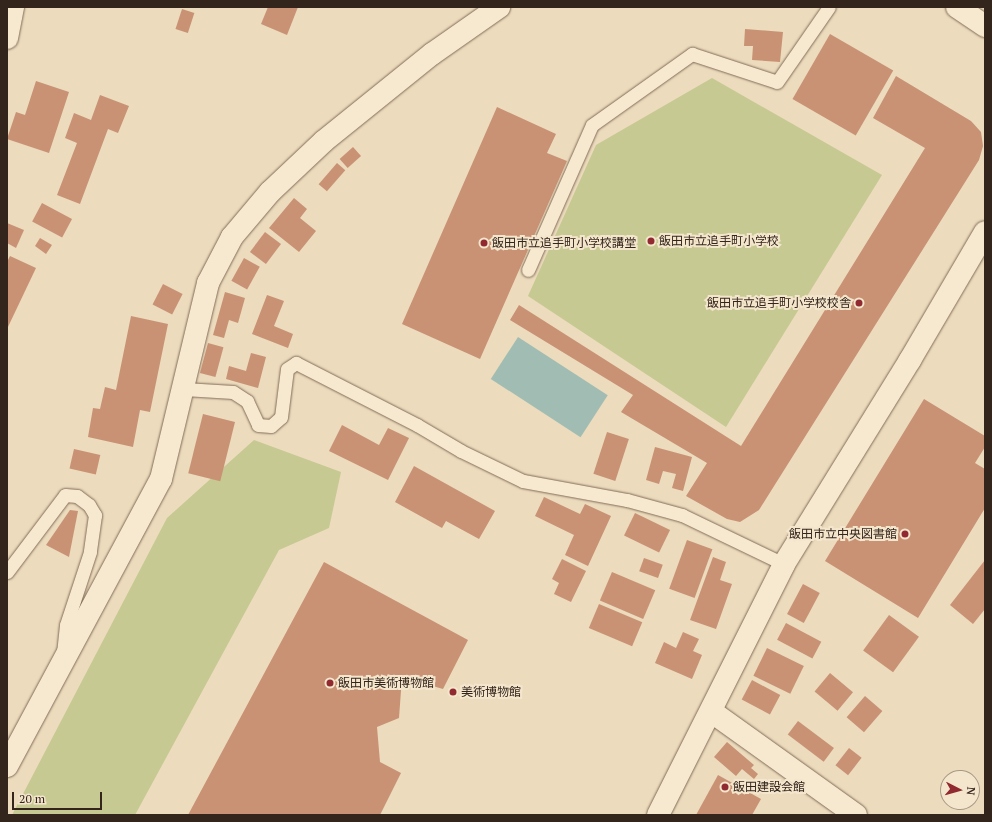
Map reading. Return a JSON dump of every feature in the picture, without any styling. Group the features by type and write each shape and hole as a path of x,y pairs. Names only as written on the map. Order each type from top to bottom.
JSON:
{"street":[{"path":"7,38 13,7"},
{"path":"7,766 60,670 161,479 184,389 208,282 232,236 270,192 324,141 432,54 499,7"},
{"path":"957,7 985,26"},
{"path":"658,815 712,712 784,564 910,360 985,232"},
{"path":"712,712 856,815"}],"lane":[{"path":"528,270 592,126 692,54 777,82 829,7"},
{"path":"184,389 233,392 247,401 258,425 271,426 281,417 287,369 296,363 376,403 461,451 523,480 627,500 682,515 784,564"},
{"path":"7,572 65,495 77,496 89,505 95,515 90,552 66,625 60,670"}],"green space":[{"path":"712,78 882,175 726,427 528,296 596,145"},
{"path":"254,440 341,472 329,528 279,550 135,815 12,815 167,518"}],"water":[{"path":"518,337 608,395 581,437 491,379"}],"building":[{"path":"268,7 298,7 287,35 261,24"},
{"path":"182,9 194,13 188,33 176,29"},
{"path":"745,29 783,32 780,62 752,60 753,46 744,46"},
{"path":"830,34 893,70 856,135 792,99"},
{"name":"飯田市立追手町小学校校舎","path":"896,76 971,121 981,132 983,146 979,160 759,510 740,522 727,519 686,496 707,463 621,412 633,395 510,320 519,305 741,446 925,148 873,118"},
{"path":"36,81 69,92 49,153 7,139 16,112 25,115"},
{"path":"100,95 129,106 118,133 108,129 80,204 57,195 77,143 65,138 74,113 91,120"},
{"name":"飯田市立追手町小学校講堂","path":"497,107 556,134 547,153 567,161 480,359 402,324"},
{"path":"353,147 361,156 348,168 340,159"},
{"path":"337,163 345,170 327,191 319,184"},
{"path":"294,198 307,209 300,218 316,231 299,252 269,228"},
{"path":"42,203 72,219 62,238 32,222"},
{"path":"7,223 24,230 16,248 7,243"},
{"path":"265,232 281,244 266,264 250,252"},
{"path":"40,238 52,245 46,254 35,246"},
{"path":"10,256 36,268 7,329 7,262"},
{"path":"244,258 260,267 247,289 231,281"},
{"path":"163,284 183,294 172,314 153,304"},
{"path":"225,292 245,298 238,323 229,320 224,338 213,335"},
{"path":"267,295 284,301 274,326 293,334 288,348 252,334"},
{"path":"131,316 168,324 150,412 140,410 133,447 88,437 93,408 100,409 105,387 116,390"},
{"path":"208,343 223,347 215,377 200,373"},
{"path":"251,353 266,357 258,388 226,379 229,366 246,371"},
{"name":"飯田市立中央図書館","path":"924,399 985,436 985,447 975,463 985,469 985,508 918,618 825,561"},
{"path":"203,414 235,422 220,481 188,473"},
{"path":"342,425 379,445 388,428 409,438 388,480 329,451"},
{"path":"607,432 629,439 615,481 593,474"},
{"path":"655,447 692,457 683,491 672,488 676,474 663,471 659,484 646,480"},
{"path":"74,449 100,455 96,475 70,468"},
{"path":"414,466 495,511 479,539 446,521 442,528 395,502"},
{"path":"544,497 580,514 585,504 611,516 588,566 565,555 574,535 535,516"},
{"path":"70,510 78,511 69,557 46,545"},
{"path":"635,513 670,530 659,553 624,535"},
{"path":"687,540 712,549 695,598 669,589"},
{"path":"713,557 726,562 720,580 732,584 716,629 690,620"},
{"path":"644,558 663,565 658,578 639,571"},
{"path":"562,559 586,571 571,602 554,594 559,583 552,579"},
{"path":"985,560 985,609 973,624 950,605"},
{"name":"飯田市美術博物館","path":"324,562 468,640 443,689 402,677 399,718 377,727 380,762 401,773 380,815 188,815"},
{"path":"612,572 655,590 643,619 600,601"},
{"path":"803,584 820,593 804,623 787,614"},
{"path":"599,604 642,622 632,646 589,628"},
{"path":"889,615 919,637 893,672 863,651"},
{"path":"786,623 821,642 812,659 777,640"},
{"path":"683,632 699,639 693,651 702,655 692,679 655,663 664,642 676,648"},
{"path":"767,648 804,666 790,694 753,676"},
{"path":"830,673 853,692 838,711 815,691"},
{"path":"752,680 780,695 770,714 742,699"},
{"path":"865,696 882,711 864,732 847,717"},
{"path":"798,721 834,748 824,762 788,735"},
{"path":"727,742 754,765 751,768 758,774 754,779 742,769 736,776 714,757"},
{"path":"849,748 862,758 848,775 835,765"},
{"name":"飯田建設会館","path":"718,775 761,799 752,815 696,815"}],"place":[{"name":"飯田市立追手町小学校","path":"651,241"},
{"name":"飯田市立追手町小学校講堂","path":"484,243"},
{"name":"飯田市立追手町小学校校舎","path":"859,303"},
{"name":"飯田市立中央図書館","path":"905,534"},
{"name":"飯田市美術博物館","path":"330,683"},
{"name":"美術博物館","path":"453,692"},
{"name":"飯田建設会館","path":"725,787"}]}
